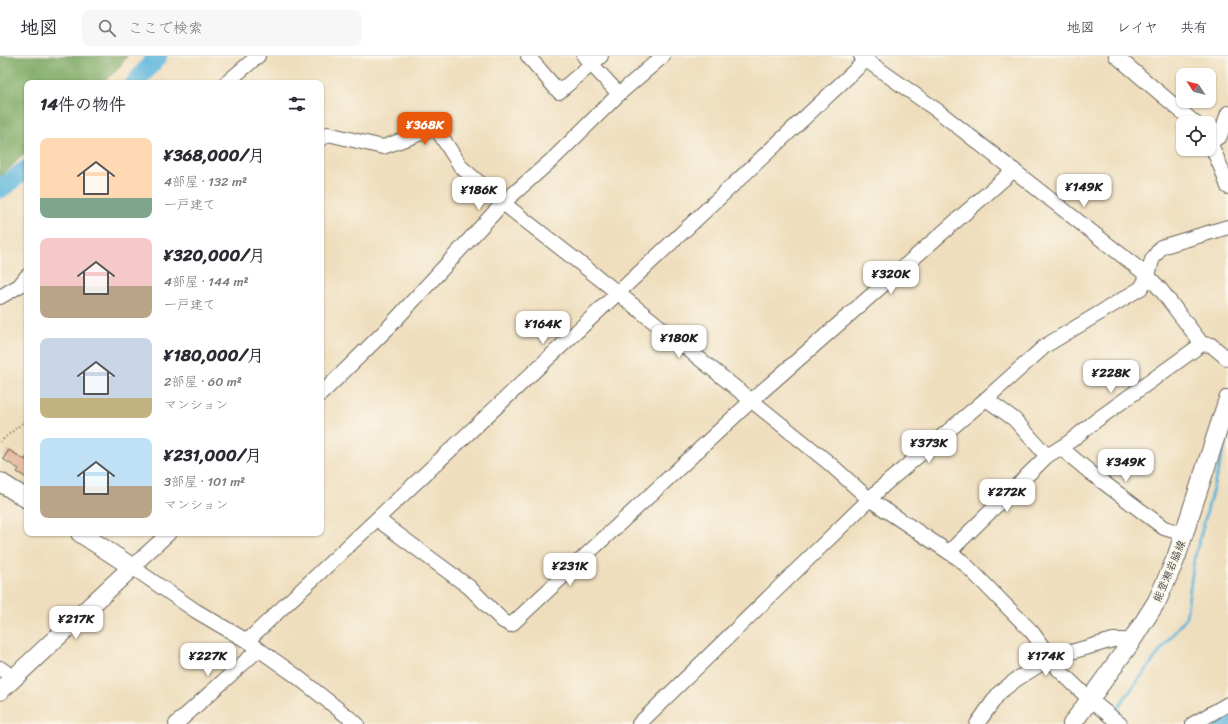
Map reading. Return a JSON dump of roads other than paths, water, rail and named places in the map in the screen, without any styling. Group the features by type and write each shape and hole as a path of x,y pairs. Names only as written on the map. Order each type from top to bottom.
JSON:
{"main road":[{"name":"能登瀬岩脇線","path":"1072,724 1129,645 1157,601 1176,558 1228,399"},
{"path":"0,482 24,497"},
{"path":"0,691 7,673 132,566 85,536"}],"street":[{"path":"230,80 258,56"},
{"path":"528,56 559,92 592,59 619,94"},
{"path":"324,391 388,328 503,204 554,158 619,94 663,56"},
{"path":"1116,56 1187,116"},
{"path":"176,724 377,519 618,293 864,58 938,111 1148,276 1161,290 1202,344"},
{"path":"1216,138 1220,136 1228,113"},
{"path":"324,137 328,134 383,147 436,128 461,167 503,204 618,293 829,463 869,499 962,561 1032,632 1059,670 1085,695"},
{"path":"1216,156 1228,187"},
{"path":"377,519 469,587 502,621 511,625 751,401 1014,170"},
{"path":"639,724 869,499 986,399 1045,346 1141,288 1148,276 1152,260 1161,247 1228,227"},
{"path":"0,297 19,286 24,280"},
{"path":"949,552 1047,456 1061,448 1202,344 1210,345 1228,359"},
{"path":"986,399 1014,419 1047,456"},
{"path":"1061,448 1091,473 1164,528 1184,534"},
{"path":"166,536 132,566 196,611 253,644 357,724"},
{"path":"977,724 999,693 1017,679 1050,658 1113,640 1124,640 1129,645"},
{"path":"1192,724 1228,704"},
{"path":"1098,706 1120,724"}],"waterway":[{"path":"138,80 158,56"},
{"path":"0,189 24,171"},
{"path":"1115,714 1121,703 1186,617 1194,560 1228,435"},
{"path":"1223,724 1228,721"}]}
